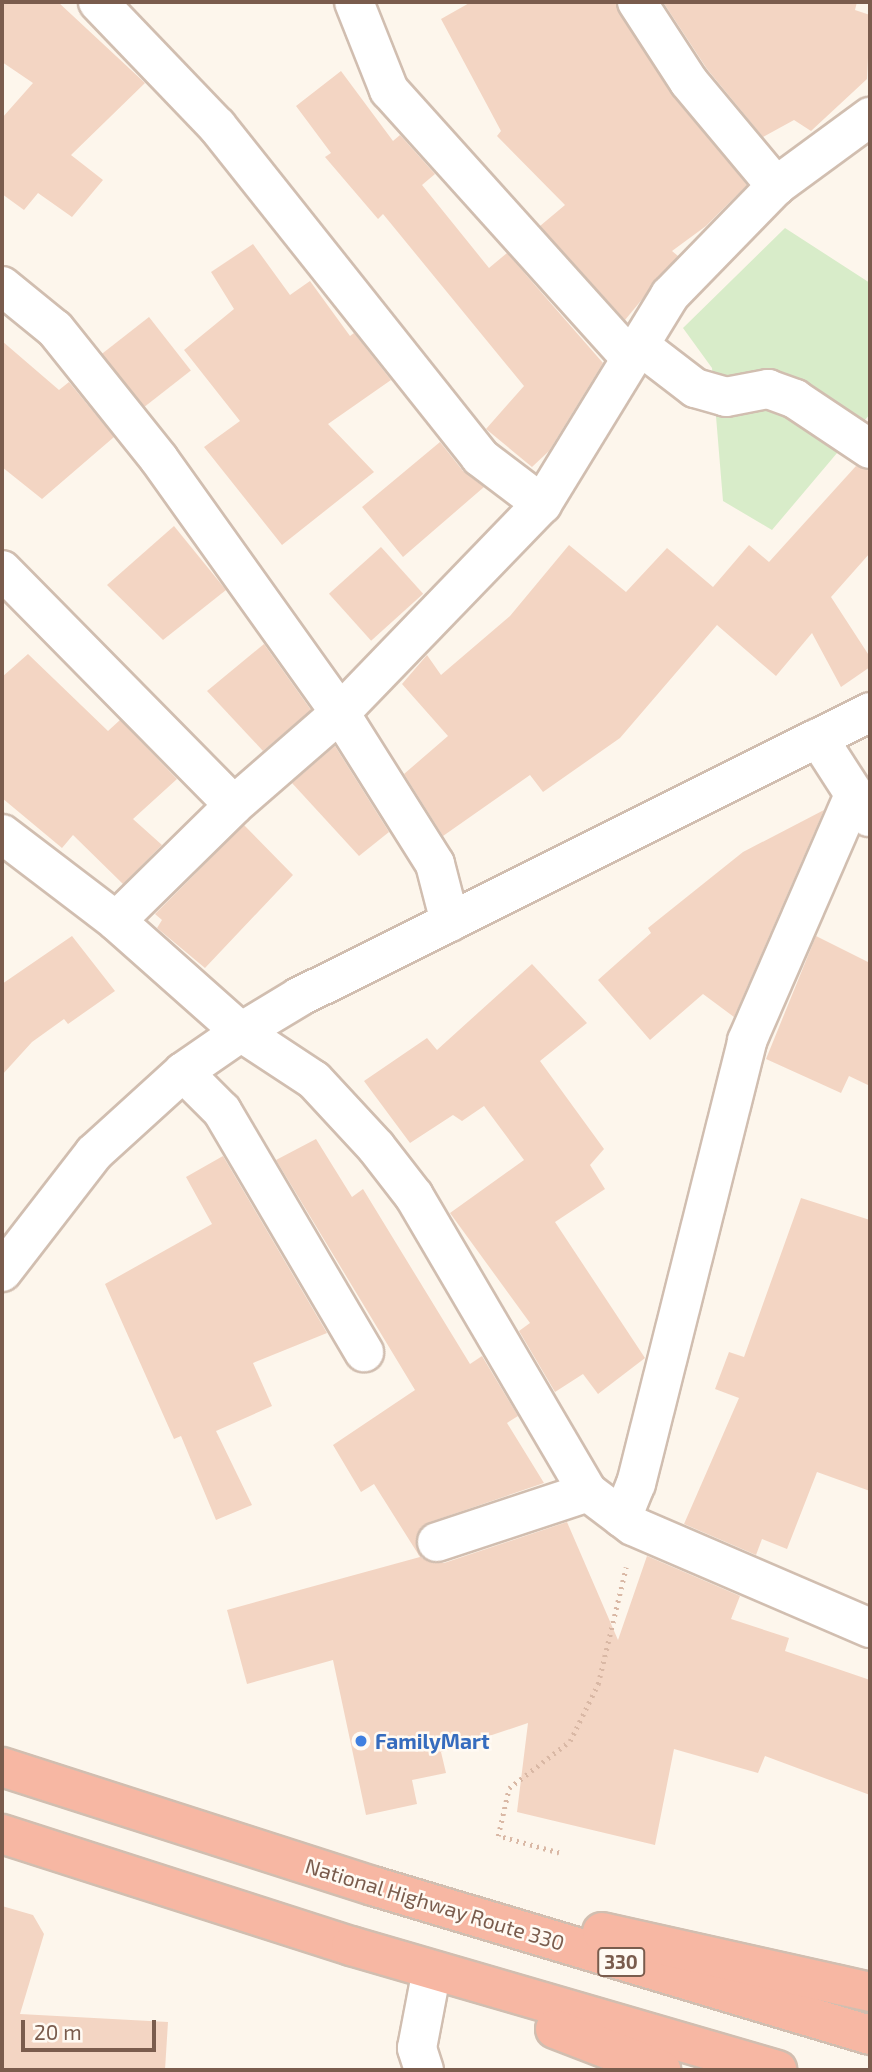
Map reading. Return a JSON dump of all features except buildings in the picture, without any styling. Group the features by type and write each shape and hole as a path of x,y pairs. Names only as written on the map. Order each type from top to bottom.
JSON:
{"highway":[{"name":"National Highway Route 330","path":"2,1767 373,1886 870,2035"},
{"path":"2,1834 351,1946 777,2070"},
{"path":"373,1886 870,1992"},
{"path":"351,1946 430,1980 661,2070"}],"street":[{"path":"98,2 217,126 389,336 480,457 542,504"},
{"path":"354,2 389,90 635,352 695,388 726,397 768,389 795,399 870,449"},
{"path":"637,2 690,82 776,186"},
{"path":"116,921 234,805 340,713 542,504 670,295 776,186 870,117"},
{"path":"2,286 55,329 159,459 340,713 435,864 450,922"},
{"path":"2,570 234,805"},
{"path":"2,1272 94,1153 183,1072 241,1032 450,922 870,712"},
{"path":"627,1522 747,1041 862,807 818,738"},
{"path":"2,834 116,921 241,1032 314,1080 414,1196 588,1492 627,1522 870,1628"},
{"path":"183,1072 222,1111 364,1352"},
{"path":"437,1542 588,1492"},
{"path":"425,2070 417,2048 430,1980"}],"path":[{"path":"559,1853 498,1836 509,1788 570,1741 598,1684 615,1628 627,1522"}],"green space":[{"path":"785,228 870,283 870,414 772,530 723,501 712,368 683,328"}],"place":[{"name":"FamilyMart","path":"361,1741"}]}
